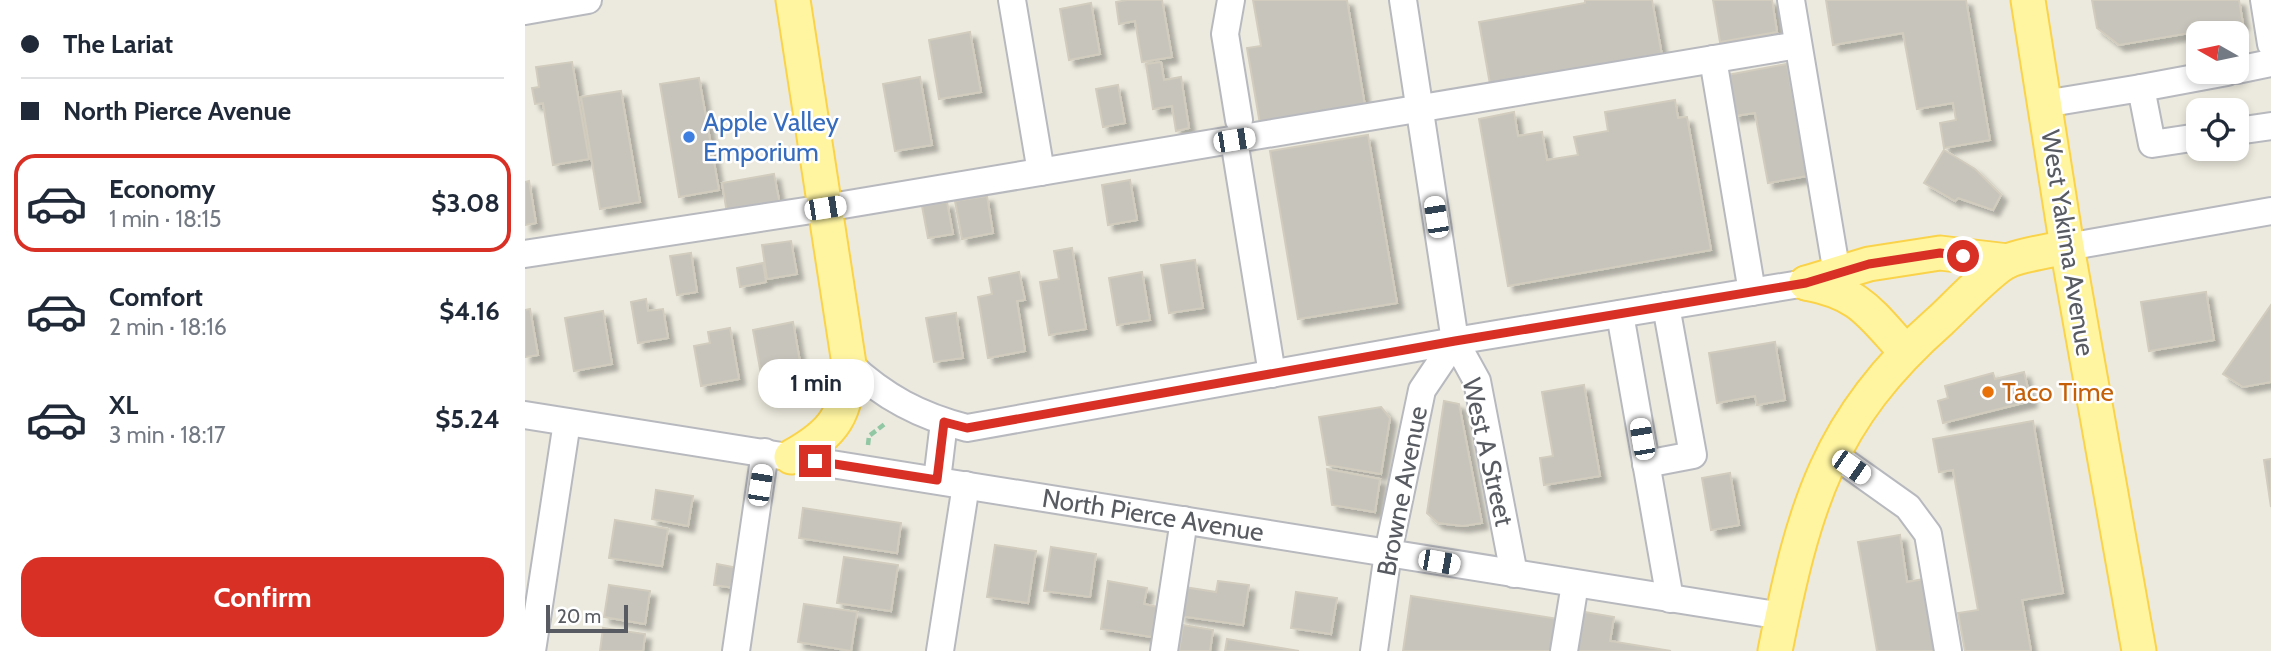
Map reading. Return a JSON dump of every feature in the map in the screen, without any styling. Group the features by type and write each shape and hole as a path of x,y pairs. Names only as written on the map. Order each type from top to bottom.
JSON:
{"main road":[{"path":"778,455 818,442 840,418 847,393 849,363 793,0"},
{"name":"West Yakima Avenue","path":"2028,0 2067,247 2139,651"},
{"path":"1822,279 1869,264 1940,253 2008,261 2067,247"},
{"path":"1775,651 1797,547 1832,453 1850,421 1905,351 2008,261"},
{"path":"1822,279 1860,302 1905,351"}],"street":[{"path":"525,11 588,0"},
{"path":"1012,0 1041,172"},
{"path":"1231,0 1225,34 1236,130 1272,374"},
{"name":"West A Street","path":"1403,0 1455,341 1477,381 1514,575"},
{"path":"849,363 870,384 908,408 967,428 1822,279 1791,0"},
{"path":"2264,0 2271,44"},
{"path":"525,254 1041,172 1236,130 1420,109 1798,45"},
{"path":"1713,59 1752,292"},
{"path":"2249,68 2271,63"},
{"path":"2044,104 2186,80"},
{"path":"2141,88 2152,144 2186,139"},
{"path":"2249,129 2271,126"},
{"path":"2067,247 2271,211"},
{"path":"1646,464 1693,455 1666,306"},
{"path":"1621,314 1670,599"},
{"name":"Browne Avenue","path":"1374,651 1388,553 1422,390 1455,341"},
{"name":"North Pierce Avenue","path":"525,415 1782,616"},
{"path":"532,651 567,422"},
{"path":"937,480 944,422"},
{"path":"1832,453 1908,507 1928,534 1948,651"},
{"path":"736,651 778,455"},
{"path":"940,651 966,485"},
{"path":"1164,651 1184,520"},
{"path":"1564,651 1575,584"}],"building":[{"path":"1162,0 1172,57 1142,62 1135,21 1119,24 1116,2"},
{"path":"1253,0 1347,0 1365,106 1260,124 1247,48 1261,46"},
{"path":"1585,0 1652,0 1663,61 1491,90 1479,22 1585,3"},
{"path":"1713,0 1772,0 1777,32 1720,42"},
{"path":"1826,0 1966,0 1990,140 1944,148 1940,123 1956,120 1953,103 1917,109 1903,33 1833,45"},
{"path":"2092,0 2239,0 2242,21 2186,21 2186,34 2119,45 2097,28"},
{"path":"1091,3 1100,54 1069,60 1060,9"},
{"path":"970,32 981,92 939,99 929,40"},
{"path":"572,62 589,159 553,165 543,103 535,104 532,88 539,87 536,67"},
{"path":"1161,62 1164,80 1181,77 1189,128 1176,131 1172,106 1153,109 1146,64"},
{"path":"1787,64 1807,176 1768,183 1755,113 1734,116 1727,75"},
{"path":"920,77 932,145 895,151 883,84"},
{"name":"Apple Valley Emporium","path":"699,78 719,190 679,197 660,84"},
{"path":"1118,85 1125,123 1103,127 1096,89"},
{"path":"621,91 640,202 600,209 581,97"},
{"path":"1675,100 1678,118 1687,117 1711,250 1508,286 1479,119 1514,112 1518,136 1542,132 1547,160 1578,155 1574,137 1608,131 1605,112"},
{"path":"1368,135 1397,303 1298,319 1270,151"},
{"path":"1944,150 1975,169 2001,195 1993,210 1958,198 1955,201 1924,183"},
{"path":"774,174 780,205 727,213 722,183"},
{"path":"1130,180 1137,220 1108,225 1102,185"},
{"path":"529,181 536,223 525,225 525,182"},
{"path":"987,196 993,233 962,239 955,201"},
{"path":"947,202 953,234 928,238 922,206"},
{"path":"791,241 797,274 767,279 762,245"},
{"path":"1072,248 1086,329 1049,335 1040,282 1059,279 1054,251"},
{"path":"691,253 697,292 677,295 670,256"},
{"path":"1195,260 1203,308 1169,313 1161,265"},
{"path":"763,263 766,282 740,287 737,268"},
{"path":"1019,272 1025,300 1017,301 1025,351 988,358 978,297 992,294 989,278"},
{"path":"1142,272 1150,320 1117,325 1109,278"},
{"path":"2206,292 2214,340 2149,351 2141,302"},
{"path":"646,299 648,311 663,309 668,338 638,343 631,302"},
{"path":"2271,305 2271,382 2243,387 2223,374"},
{"path":"530,309 538,355 525,357 525,310"},
{"path":"603,311 612,364 574,371 565,318"},
{"path":"956,313 963,358 934,362 926,318"},
{"path":"793,322 803,379 763,385 753,330"},
{"path":"730,328 739,379 701,386 694,346 710,343 708,332"},
{"path":"1775,342 1785,400 1757,405 1755,396 1717,403 1709,353"},
{"name":"Taco Time","path":"2024,372 2031,401 1943,423 1938,401 1948,398 1945,386 1993,373 1995,379"},
{"path":"1584,385 1600,476 1544,485 1540,458 1553,456 1542,392"},
{"path":"1444,401 1459,404 1482,523 1463,526 1438,523 1427,513"},
{"path":"1381,407 1390,418 1381,474 1327,465 1319,417"},
{"path":"2033,421 2063,593 2022,600 2031,651 1965,651 1958,613 1978,610 1953,470 1939,472 1933,439"},
{"path":"2271,459 2271,507 2264,460"},
{"path":"1327,469 1380,479 1375,512 1332,505"},
{"path":"1730,473 1739,525 1711,530 1702,478"},
{"path":"656,490 693,496 688,526 652,519"},
{"path":"803,508 901,523 897,553 799,538"},
{"path":"615,520 668,529 662,566 609,558"},
{"path":"1900,535 1907,582 1924,579 1937,651 1877,651 1858,542"},
{"path":"995,545 1036,551 1028,603 987,597"},
{"path":"1051,547 1096,554 1090,597 1044,591"},
{"path":"844,557 898,565 891,611 837,603"},
{"path":"717,564 738,568 735,588 714,585"},
{"path":"1108,581 1147,588 1144,604 1158,607 1152,637 1101,629"},
{"path":"1218,581 1249,585 1243,625 1180,616 1184,587 1216,592"},
{"path":"609,585 650,591 645,624 604,617"},
{"path":"1296,592 1337,598 1331,634 1291,628"},
{"path":"1411,596 1565,620 1560,651 1403,651"},
{"path":"804,604 857,612 851,651 798,642"},
{"path":"1579,611 1614,617 1610,641 1671,651 1573,651"},
{"path":"1183,625 1213,630 1210,651 1179,651"},
{"path":"603,628 645,634 643,651 600,651"},
{"path":"1227,639 1299,651 1225,651"}],"place":[{"name":"Apple Valley Emporium","path":"689,137"},
{"name":"Taco Time","path":"1988,392"}],"route":[{"path":"815,461 937,480 944,422 967,428 1455,341 1806,283 1869,264 1940,253 1963,256"}]}
